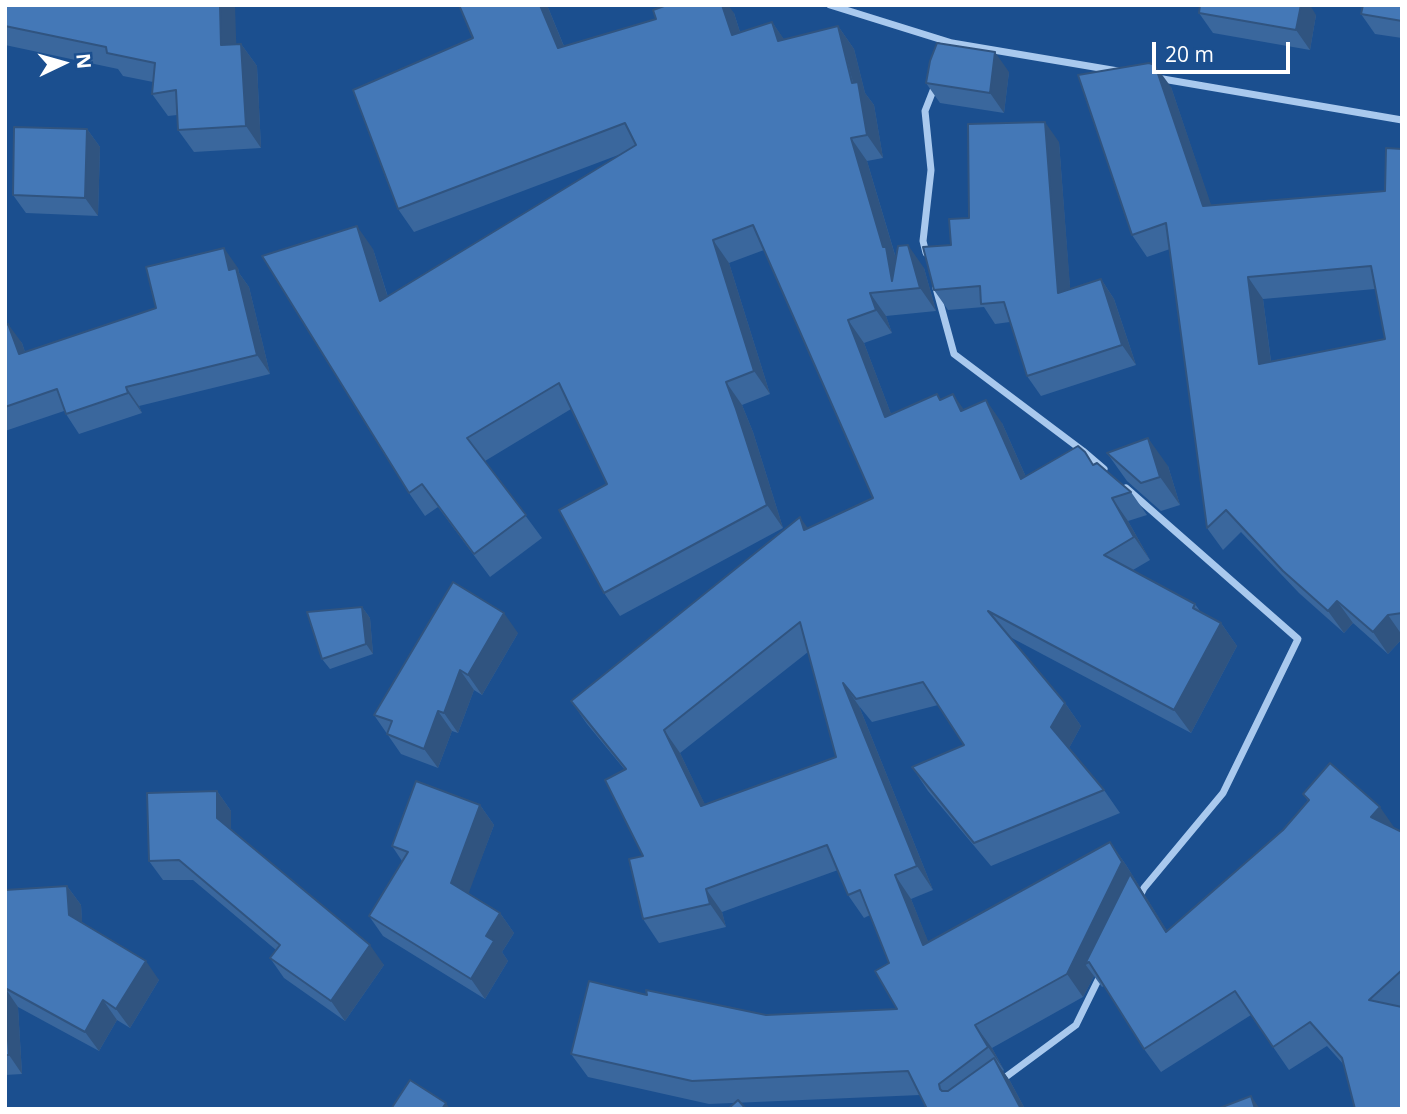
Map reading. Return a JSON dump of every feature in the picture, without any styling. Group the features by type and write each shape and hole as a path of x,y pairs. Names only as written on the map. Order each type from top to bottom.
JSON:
{"street":[{"path":"830,5 952,43 1129,73"},
{"path":"947,54 952,43"},
{"path":"1143,76 1402,120"},
{"path":"930,266 923,241 931,170 925,110 938,77"},
{"path":"933,279 954,354 1114,477"},
{"path":"1124,486 1298,639 1223,793 1144,888 1138,900"},
{"path":"993,1086 1076,1025 1107,963"}],"building":[{"path":"5,5 220,5 221,45 241,44 246,126 178,130 176,90 152,94 155,63 107,53 106,47 5,26"},
{"path":"459,5 540,5 558,48 656,19 653,10 667,5 722,5 732,35 772,22 778,41 838,26 852,83 858,82 867,135 851,138 883,247 886,247 892,281 898,246 908,245 920,288 870,293 876,310 848,320 885,417 937,394 940,400 953,394 961,411 986,400 1021,479 1078,446 1093,465 1097,463 1131,492 1112,498 1134,537 1104,555 1195,604 1193,608 1221,623 1174,710 988,611 1065,703 1051,727 1104,790 974,843 912,767 964,745 923,682 856,699 843,683 917,866 895,875 923,945 1110,842 1122,862 1067,974 975,1025 988,1047 939,1084 942,1091 948,1091 994,1058 1021,1109 927,1109 908,1071 692,1081 571,1054 589,981 647,995 646,990 766,1015 897,1009 875,971 889,963 860,890 848,895 827,845 706,889 710,904 643,919 629,859 643,856 605,780 626,769 571,701 800,517 804,530 873,498 753,225 713,240 754,371 726,382 767,505 604,593 559,510 607,484 559,383 467,438 526,515 474,554 422,484 409,493 262,256 357,226 380,301 636,145 625,123 398,209 353,90 473,38","holes":["800,622 836,757 701,806 664,730"]},
{"path":"1200,5 1301,5 1296,30 1199,13"},
{"path":"1363,5 1402,5 1402,21 1361,14"},
{"path":"937,43 995,52 990,93 926,83"},
{"path":"1149,63 1155,65 1203,206 1385,191 1386,148 1402,149 1402,613 1388,615 1373,632 1337,601 1328,611 1283,571 1226,510 1207,528 1166,223 1132,235 1078,75","holes":["1371,266 1385,339 1259,364 1248,277"]},
{"path":"1045,122 1058,293 1101,279 1122,345 1027,376 1004,302 981,304 980,286 934,290 923,247 951,245 949,219 969,218 968,124"},
{"path":"14,127 87,129 85,198 13,195"},
{"path":"224,248 229,270 236,268 257,355 126,387 128,393 66,414 57,389 5,407 5,325 8,324 19,354 156,308 146,267"},
{"path":"1148,438 1160,477 1141,483 1107,453"},
{"path":"453,582 504,613 468,675 460,670 444,713 438,711 424,749 387,734 392,721 374,715"},
{"path":"362,607 366,644 322,659 307,612"},
{"path":"1330,763 1380,807 1371,817 1402,832 1402,970 1369,1000 1402,1007 1402,1109 1355,1109 1342,1058 1310,1022 1273,1047 1235,991 1144,1049 1089,962 1085,964 1130,874 1166,932 1283,830 1309,800 1303,794"},
{"path":"416,781 480,805 451,883 500,913 486,936 494,941 471,979 369,916 408,852 392,846"},
{"path":"217,791 217,818 370,945 331,1001 270,958 280,945 179,860 149,861 147,793"},
{"path":"67,886 69,915 146,961 116,1009 103,1000 85,1032 5,988 5,890"},
{"path":"5,996 9,1055 5,1055"},
{"path":"410,1080 446,1103 442,1109 391,1109"},
{"path":"1251,1096 1255,1109 1217,1109"},
{"path":"738,1100 746,1109 728,1109"}]}
